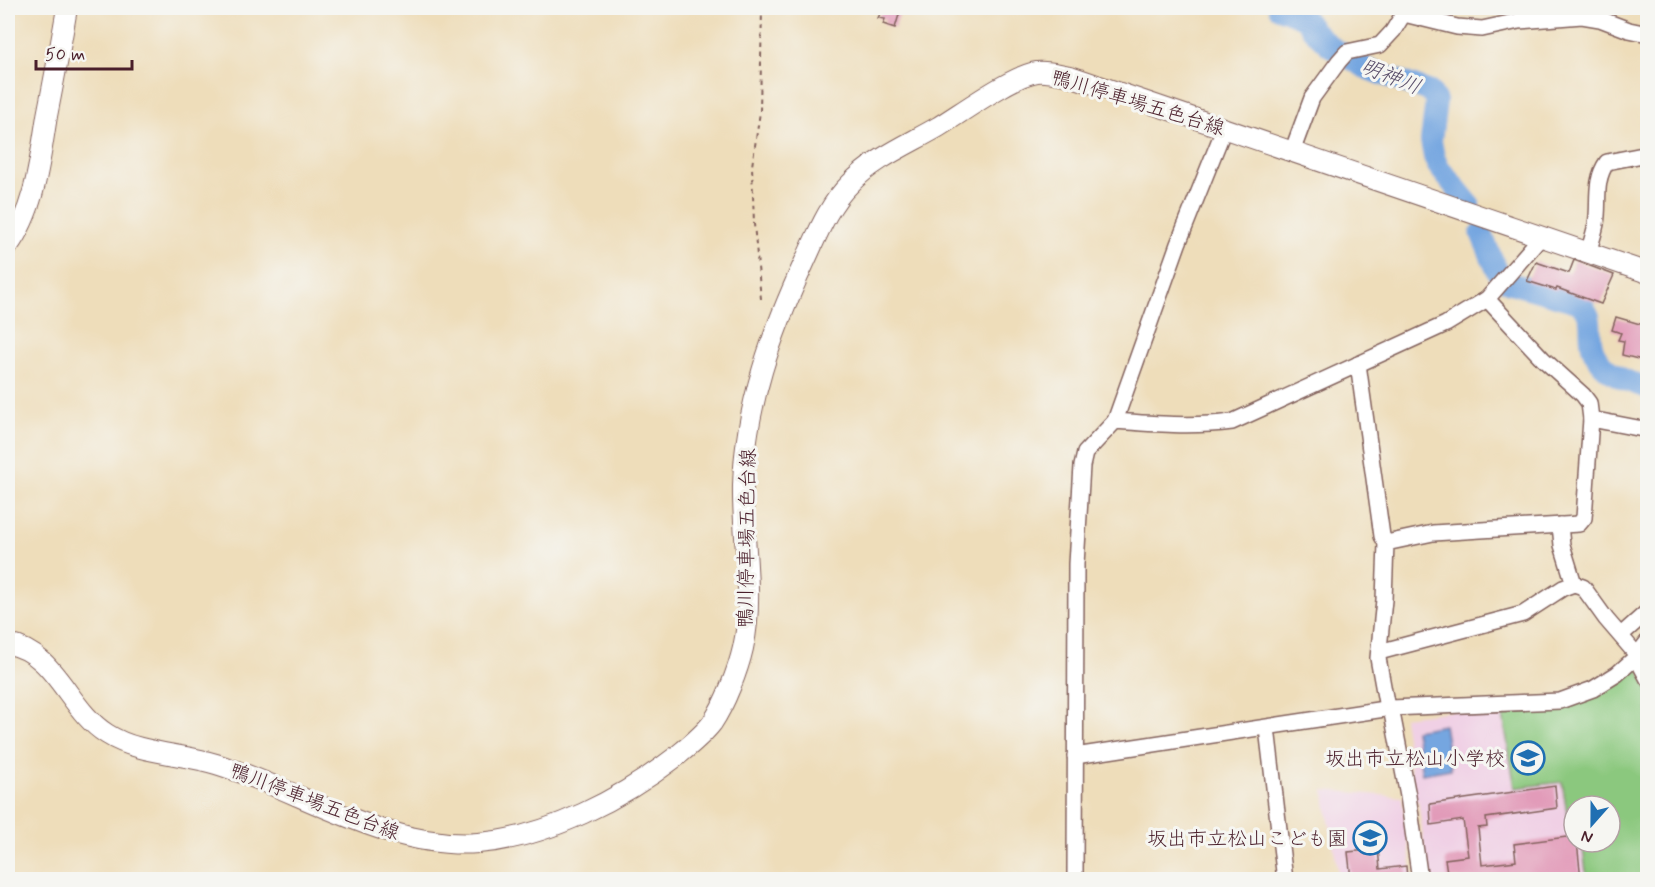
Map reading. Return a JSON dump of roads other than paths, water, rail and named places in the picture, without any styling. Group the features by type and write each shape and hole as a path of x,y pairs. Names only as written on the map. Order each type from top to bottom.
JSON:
{"main road":[{"path":"8,246 22,222 40,157 67,8"},
{"name":"鴨川停車場五色台線","path":"8,644 16,645 35,654 51,670 76,706 108,736 129,745 219,764 358,820 397,833 433,841 476,843 512,839 564,822 611,798 656,772 698,738 714,720 735,674 743,651 747,627 748,579 743,486 750,416 758,381 776,324 815,239 836,201 849,184 873,166 979,101 1035,72 1070,76 1647,273"}],"street":[{"path":"1292,152 1312,98 1343,56 1380,45 1405,11 1457,27 1482,29 1518,21 1582,16 1600,19 1647,34"},
{"path":"1074,879 1076,564 1082,466 1085,453 1115,421 1178,244 1224,129"},
{"path":"1588,253 1596,223 1597,188 1607,162 1647,154"},
{"path":"1115,421 1175,425 1210,425 1232,422 1446,324 1487,299 1542,236"},
{"path":"1386,543 1433,533 1579,524 1584,518 1591,419 1589,403 1543,359 1487,299"},
{"path":"1358,364 1382,536 1386,543 1378,658 1408,796 1420,879"},
{"path":"1591,419 1647,430"},
{"path":"1560,525 1562,545 1574,584"},
{"path":"1379,652 1523,614 1563,588 1574,584 1583,587 1621,635 1647,679"},
{"path":"1621,635 1647,611"},
{"path":"1076,756 1389,708 1560,700 1593,689 1617,675 1636,657 1647,641"},
{"path":"1267,728 1285,879"}],"water":[{"path":"1444,725 1451,769 1422,774 1415,730"}],"waterway":[{"name":"明神川","path":"1279,8 1304,18 1330,46 1367,69 1431,92 1436,101 1431,141 1434,157 1438,166 1469,204"},
{"name":"明神川","path":"1481,233 1499,275 1510,283 1577,302 1588,313 1592,345 1598,359 1617,376 1648,388"}],"place":[{"name":"坂出市立松山小学校","path":"1528,758"},
{"name":"坂出市立松山こども園","path":"1370,838"}]}
